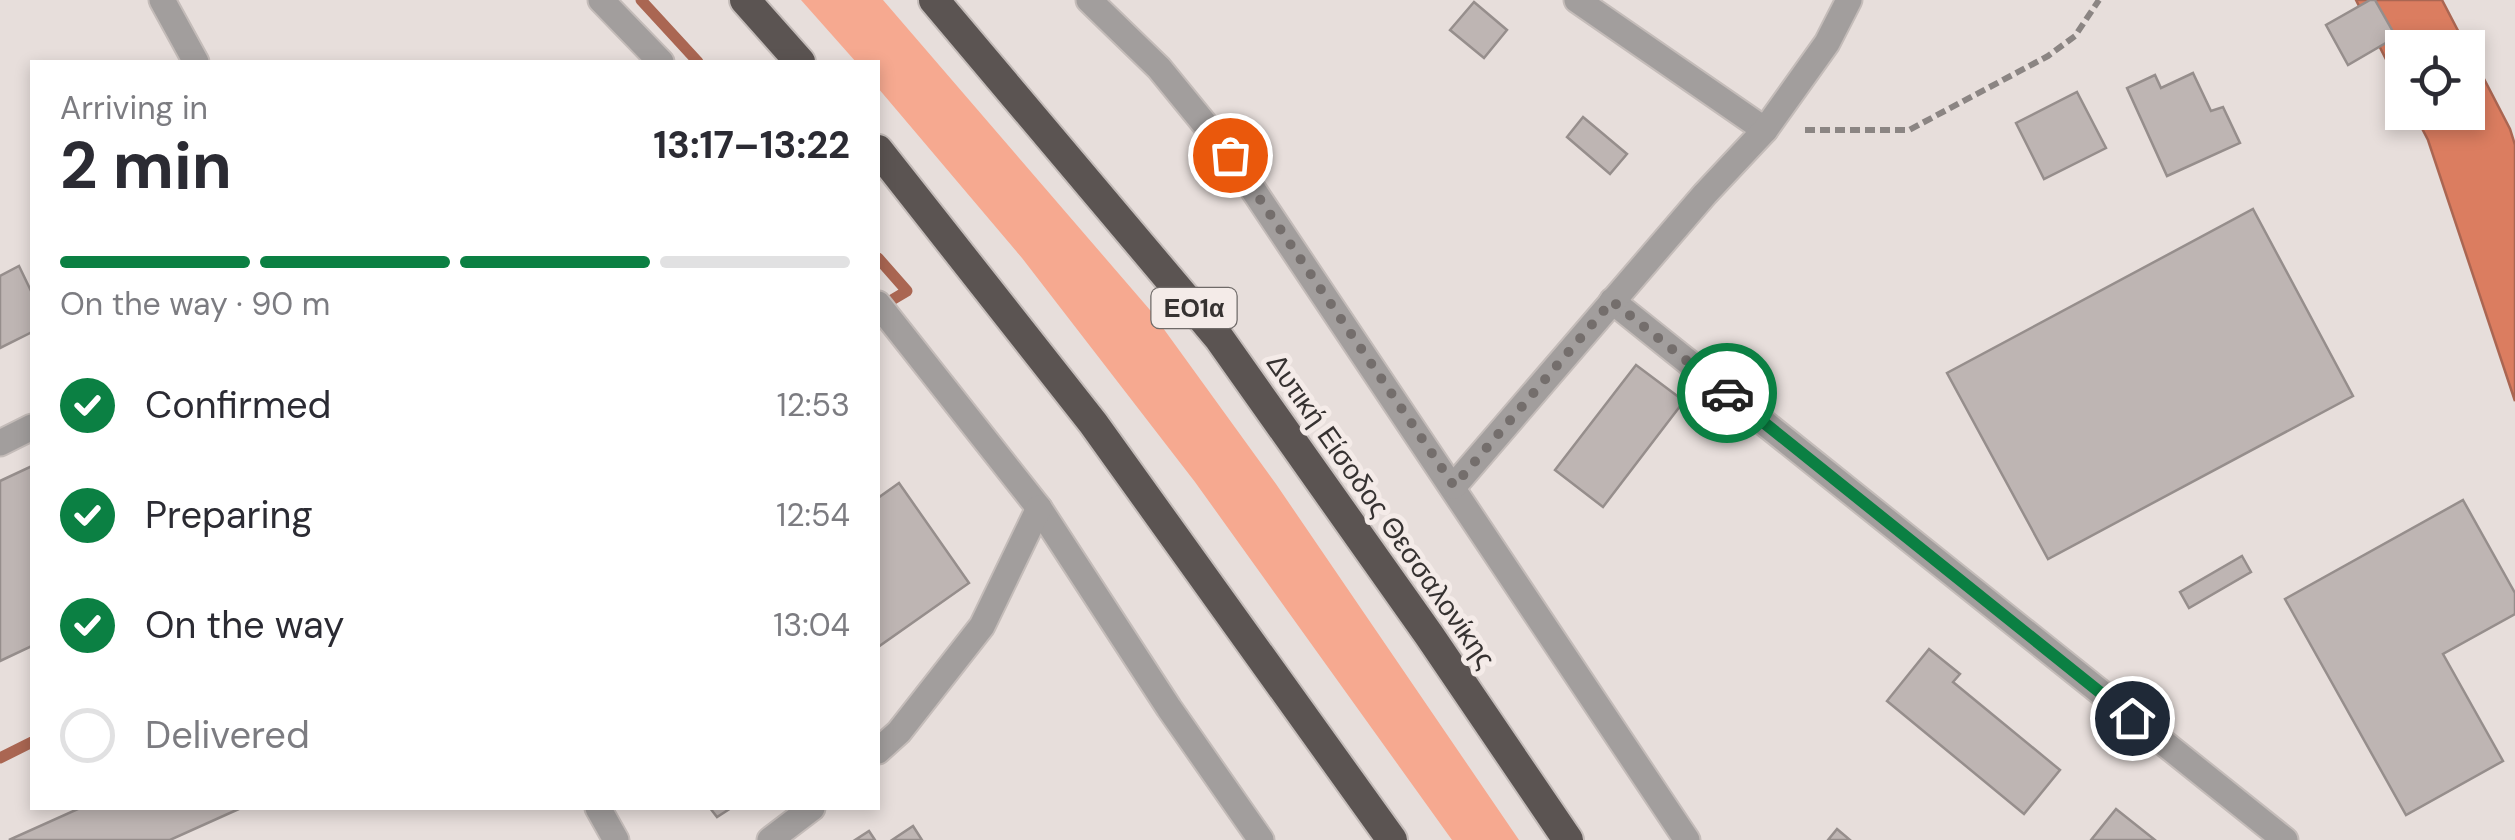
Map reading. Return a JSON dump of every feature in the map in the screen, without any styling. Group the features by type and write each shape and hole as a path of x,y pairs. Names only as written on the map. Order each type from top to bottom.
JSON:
{"highway":[{"path":"745,0 798,60"},
{"name":"Δυτική Είσοδος Θεσσαλονίκης","path":"934,0 1218,338 1571,840"},
{"path":"880,153 1094,424 1392,840"}],"street":[{"path":"162,0 195,60"},
{"path":"602,0 659,60"},
{"path":"1088,0 1160,68 1230,155 1687,840"},
{"path":"1577,0 1765,130"},
{"path":"1454,486 1704,194 1765,130 1827,43 1849,0"},
{"path":"1612,301 2285,840"},
{"path":"880,306 1039,508 1169,708 1261,840"},
{"path":"0,443 30,428"},
{"path":"880,749 899,732 982,626 1039,508"},
{"path":"599,810 616,840"},
{"path":"770,840 809,810"}],"path":[{"path":"1765,130 1908,130 2048,56 2075,36 2099,0"}],"shaded area":[{"path":"801,0 883,0 1150,310 1276,484 1519,840 1452,840 1195,482 1022,258 880,90 880,60 854,60"},
{"path":"2356,0 2442,0 2458,30 2385,30 2385,57"},
{"path":"2485,81 2515,145 2515,401 2423,130 2485,130"}],"building":[{"path":"2375,0 2392,30 2385,30 2385,43 2348,65 2326,25"},
{"path":"1474,2 1507,30 1484,58 1450,30"},
{"path":"2193,73 2211,111 2223,107 2240,143 2167,176 2127,88 2155,75 2161,88"},
{"path":"2077,92 2106,148 2044,179 2016,123"},
{"path":"1583,117 1627,154 1610,174 1567,137"},
{"path":"2253,209 2353,396 2048,559 1947,373"},
{"path":"19,266 30,289 30,333 0,348 0,276"},
{"path":"1636,365 1684,401 1603,507 1555,470"},
{"path":"30,467 30,647 0,661 0,481"},
{"path":"899,483 969,583 880,646 880,497"},
{"path":"2463,500 2515,593 2515,614 2443,654 2503,761 2406,815 2285,599"},
{"path":"2242,556 2251,572 2189,608 2180,592"},
{"path":"1929,649 1960,674 1953,682 2060,770 2024,814 1887,701"},
{"path":"2116,809 2155,840 2091,840"},
{"path":"76,810 237,810 170,840 9,840"},
{"path":"913,826 922,840 892,840"},
{"path":"1837,829 1850,840 1828,840"},
{"path":"869,831 875,840 855,840"}],"waterway":[{"path":"641,0 696,60"},
{"path":"880,260 907,291 880,307"},
{"path":"0,758 30,743"}],"way so far":[{"path":"1230,155 1454,486 1612,301 1727,393"}],"route":[{"path":"1727,393 2132,718"}]}
